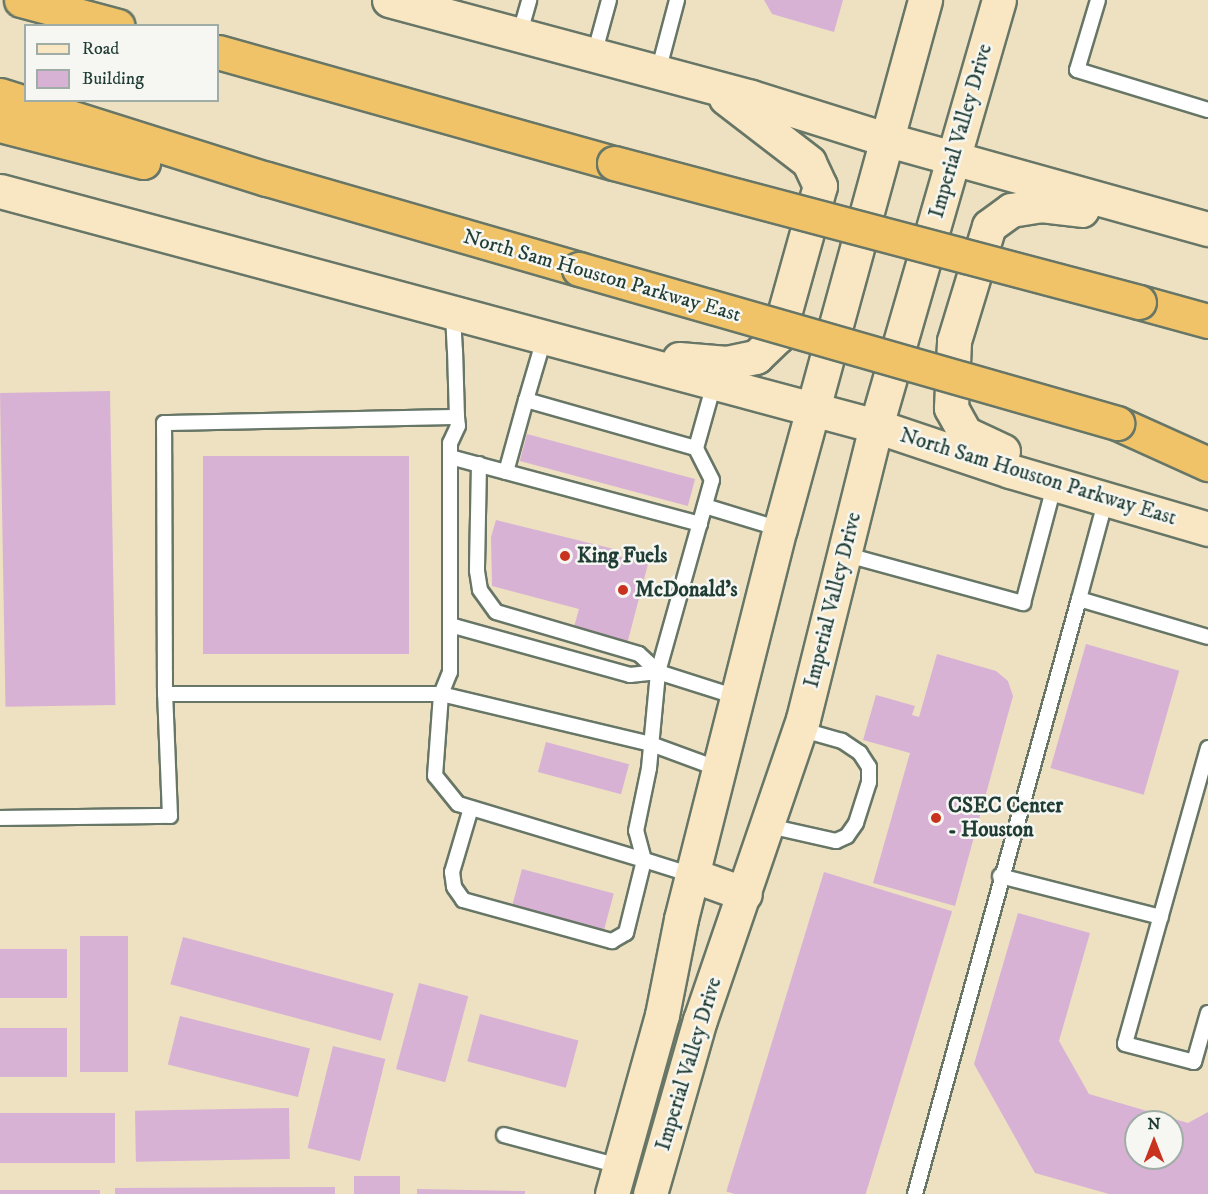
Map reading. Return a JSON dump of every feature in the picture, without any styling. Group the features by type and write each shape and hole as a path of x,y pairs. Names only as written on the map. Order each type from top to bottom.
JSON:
{"highway":[{"path":"21,0 111,24"},
{"path":"66,0 130,24"},
{"path":"219,52 614,163 1208,321"},
{"name":"North Sam Houston Parkway East","path":"0,96 579,269 1117,423 1208,445"},
{"path":"0,124 269,195 363,206"},
{"path":"1117,423 1208,464"}],"main road":[{"path":"389,0 710,86 885,139 1208,229"},
{"name":"Imperial Valley Drive","path":"615,1180 662,1015 692,875 811,410 925,0"},
{"name":"Imperial Valley Drive","path":"650,1194 700,1020 769,826 800,729 876,426 999,0"},
{"path":"587,351 727,363 756,357 778,336 820,186 809,162 710,86"},
{"name":"North Sam Houston Parkway East","path":"0,191 587,351 876,426 1106,500 1208,529"},
{"path":"1051,482 1006,452 965,432 951,408 954,341 989,226 1011,210 1041,205 1167,219"},
{"path":"692,875 745,894"}],"lane":[{"path":"519,36 529,0"},
{"path":"594,56 609,0"},
{"path":"658,72 677,0"},
{"path":"1098,0 1077,70 1208,110"},
{"path":"453,315 457,417 450,457 450,672 441,694 435,777 458,804 692,875"},
{"path":"506,472 544,339"},
{"path":"471,808 452,872 454,887 463,900 612,941 626,933 644,860 636,831 651,744 658,672 712,480 696,448 714,384"},
{"path":"526,400 696,448"},
{"path":"0,818 170,816 165,694 164,423 457,417"},
{"path":"450,457 700,524"},
{"path":"479,464 477,571 480,591 496,612 639,654 658,672"},
{"path":"844,554 1023,603 1051,482"},
{"path":"915,1194 1000,876 1106,500"},
{"path":"705,506 780,529"},
{"path":"1079,599 1208,637"},
{"path":"450,625 630,675 658,672 737,697"},
{"path":"165,694 441,694 651,744 719,769"},
{"path":"769,826 836,841 847,836 856,823 869,782 869,767 860,753 842,741 800,729"},
{"path":"1208,748 1125,1044 1194,1062 1208,1013"},
{"path":"1000,876 1161,916"},
{"path":"504,1135 615,1180"}],"building":[{"path":"764,0 843,0 834,32 772,14"},
{"path":"110,391 115,705 5,707 0,393"},
{"path":"527,434 695,479 688,506 520,461"},
{"path":"203,456 409,456 409,654 203,654"},
{"path":"496,520 618,550 617,556 648,564 626,648 572,634 579,609 492,586 491,537"},
{"path":"1086,644 1179,671 1144,795 1050,768"},
{"name":"CSEC Center - Houston","path":"937,654 996,671 1008,681 1013,696 955,906 873,883 910,753 863,740 876,695 915,706 912,715 919,717"},
{"path":"546,742 629,764 621,794 538,772"},
{"path":"522,869 614,894 604,931 512,907"},
{"path":"824,872 952,911 866,1194 735,1194 726,1191"},
{"path":"1018,913 1090,933 1059,1041 1089,1094 1144,1110 1124,1110 1124,1170 1184,1170 1184,1122 1188,1123 1208,1112 1208,1194 1109,1194 1035,1173 974,1064"},
{"path":"80,936 128,936 128,1072 80,1072"},
{"path":"183,937 394,993 381,1041 170,984"},
{"path":"0,949 67,949 67,998 0,998"},
{"path":"419,983 468,996 445,1082 396,1069"},
{"path":"480,1014 579,1040 566,1088 467,1061"},
{"path":"180,1016 310,1048 298,1097 168,1065"},
{"path":"0,1028 67,1028 67,1077 0,1077"},
{"path":"333,1046 385,1059 360,1161 308,1148"},
{"path":"289,1108 290,1159 136,1162 135,1111"},
{"path":"0,1113 115,1113 115,1163 0,1163"},
{"path":"354,1176 400,1176 400,1194 354,1194"},
{"path":"335,1187 335,1194 115,1194 115,1188"},
{"path":"417,1189 525,1191 525,1194 417,1194"},
{"path":"0,1190 100,1190 100,1194 0,1194"}],"place":[{"name":"King Fuels","path":"565,556"},
{"name":"McDonald's","path":"623,590"},
{"name":"CSEC Center - Houston","path":"936,818"}]}
